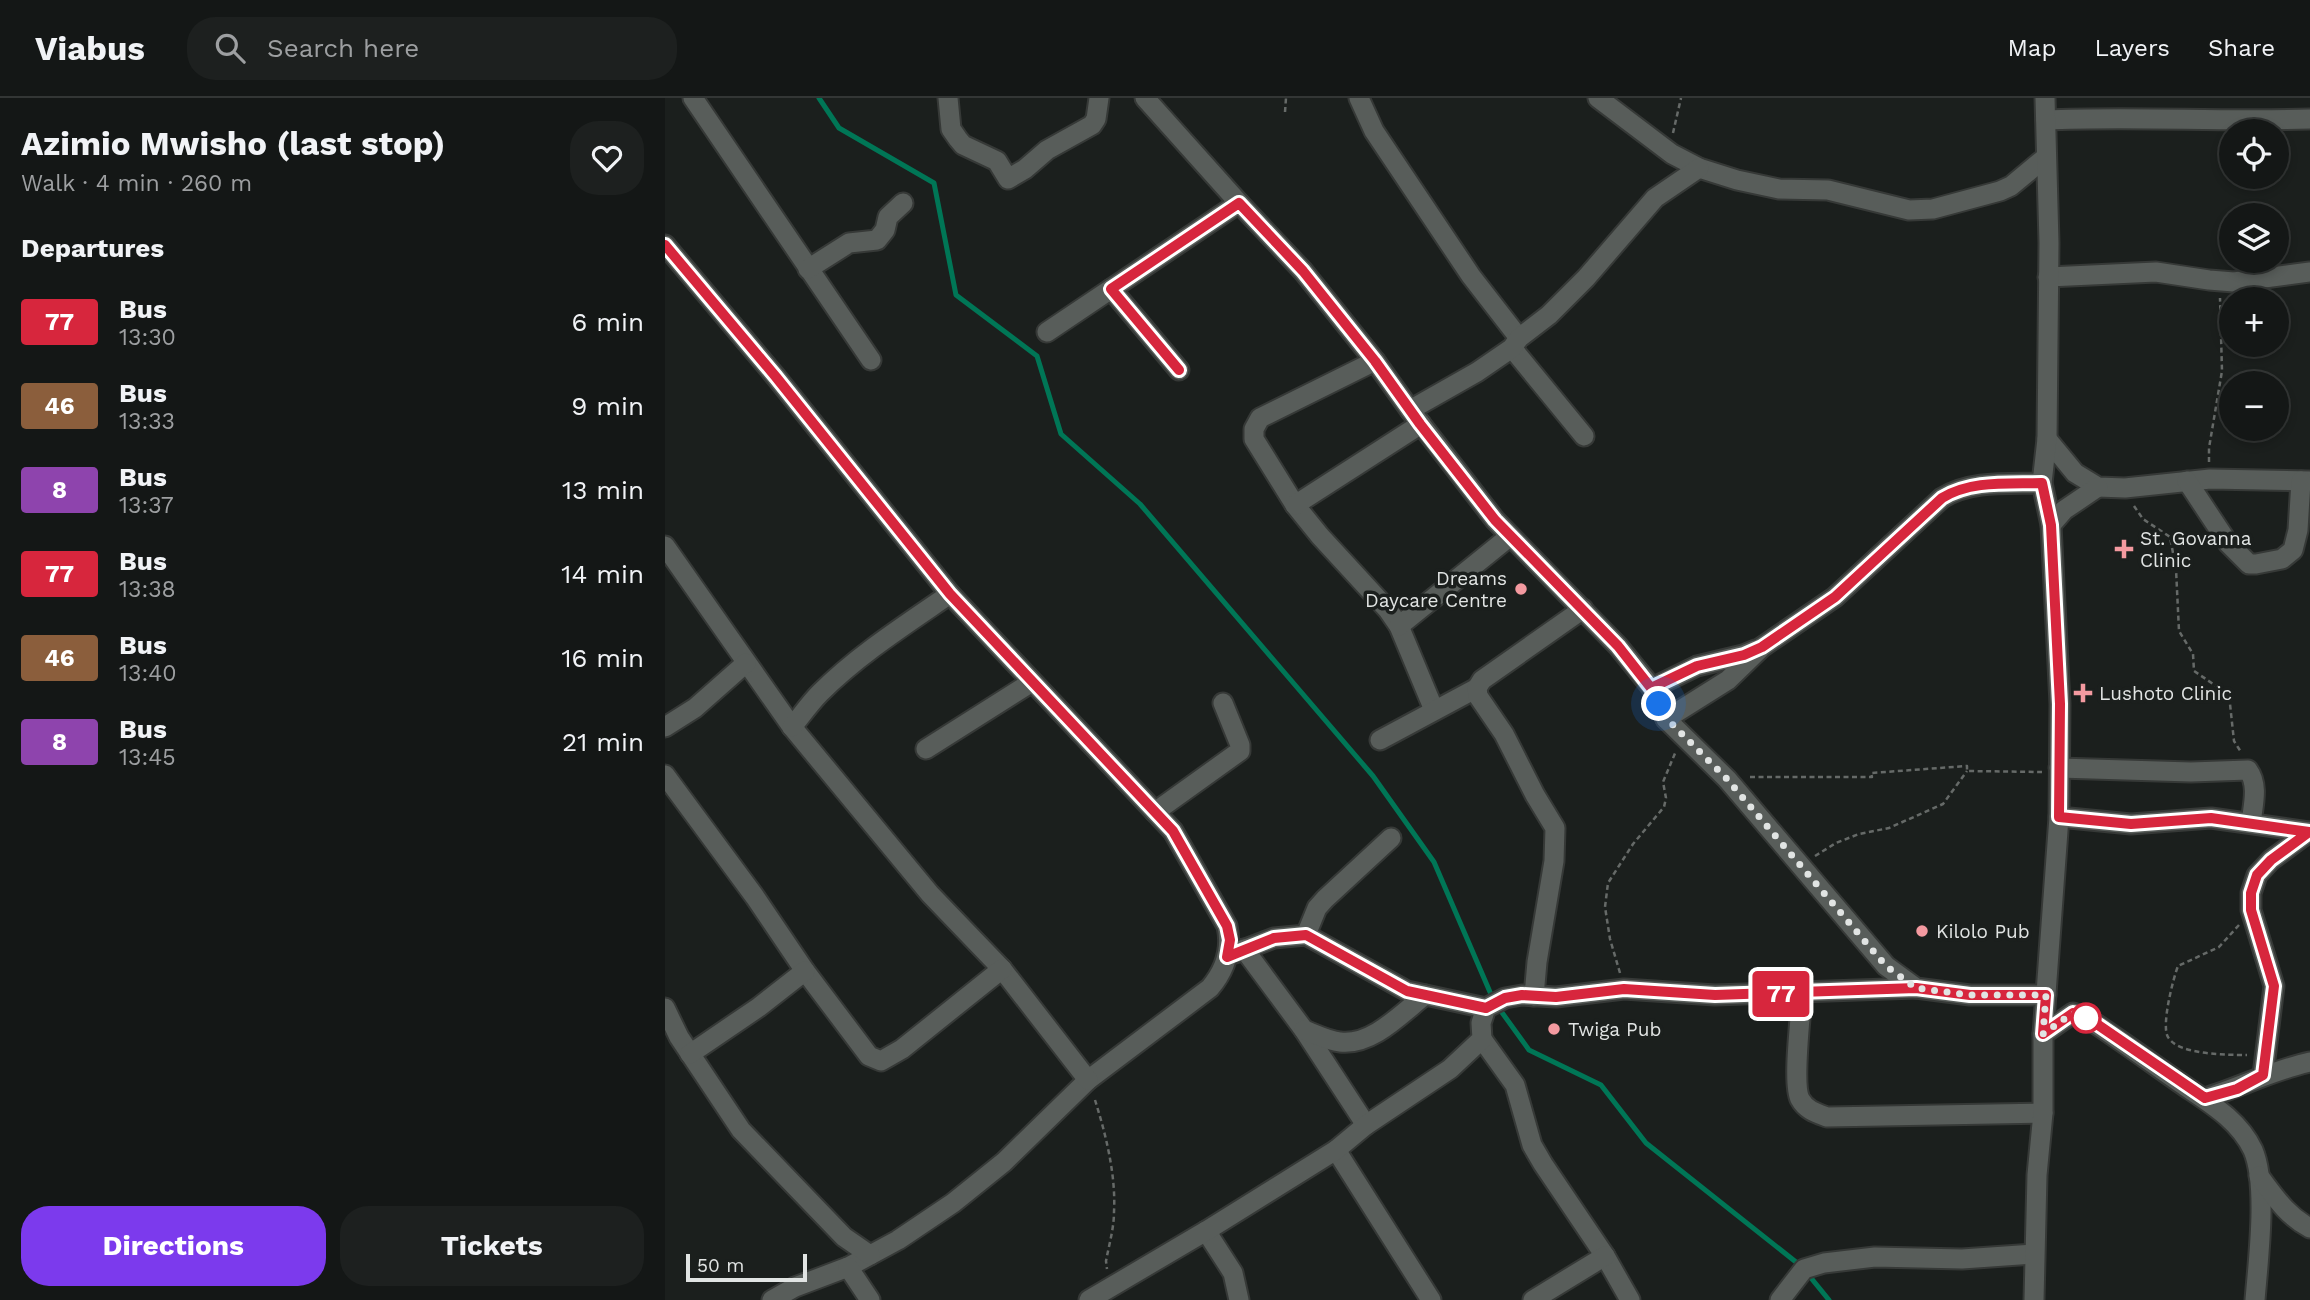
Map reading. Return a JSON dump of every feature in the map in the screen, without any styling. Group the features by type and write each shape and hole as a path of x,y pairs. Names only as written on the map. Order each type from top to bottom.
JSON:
{"street":[{"path":"694,98 871,360"},
{"path":"948,98 951,129 958,139 963,145 997,161 1008,179 1025,169 1047,150 1092,125 1096,119 1098,98"},
{"path":"1145,98 1296,262 1509,537 1618,646 1651,688 1667,719 1727,779 1886,966 1916,988"},
{"path":"1359,98 1374,131 1516,343 1584,436"},
{"path":"1598,98 1672,154 1699,168 1737,180 1779,188 1828,190 1909,210 1933,209 2000,191 2011,186 2046,157"},
{"path":"2035,1300 2037,1175 2043,1114 2043,1034 2059,817 2060,704 2051,525 2042,483 2047,439 2045,98"},
{"path":"2046,120 2117,117 2219,121 2310,119"},
{"path":"1295,505 1516,343 1586,278 1654,198 1699,168"},
{"path":"808,269 849,243 877,240 885,230 888,217 903,203"},
{"path":"1047,332 1239,203"},
{"path":"665,245 776,377 950,594 1173,831 1227,926 1236,953 1304,1030 1366,1125"},
{"path":"2048,277 2156,272 2234,282 2310,272"},
{"path":"1111,289 1179,370"},
{"path":"1375,361 1260,418 1255,423 1254,439 1295,505 1399,626 1434,710"},
{"path":"2047,439 2075,473 2098,487 2125,488 2187,481 2210,480 2305,481 2293,550 2282,559 2249,564 2228,543 2187,481"},
{"path":"1667,719 1728,680 1762,647 1835,597 1942,498 1955,490 1970,486 2042,483"},
{"path":"2051,525 2071,504 2098,487"},
{"path":"1399,626 1509,537"},
{"path":"665,546 792,727 930,894 1002,969 1089,1080"},
{"path":"792,727 818,695 847,668 950,594"},
{"path":"1380,740 1477,688 1482,680 1583,609"},
{"path":"1651,688 1697,666 1744,655 1762,647"},
{"path":"665,727 695,708 745,663"},
{"path":"926,749 1032,682"},
{"path":"1477,688 1478,696 1504,734 1555,828 1554,862 1534,996"},
{"path":"1155,812 1240,751 1241,745 1223,703"},
{"path":"2059,770 2248,770 2253,779 2255,793 2251,823"},
{"path":"665,775 869,1056 881,1062 902,1049 1002,969"},
{"path":"2059,817 2131,824 2211,818 2310,832"},
{"path":"2264,1066 2274,986 2251,910 2251,893 2257,875 2271,860 2310,832"},
{"path":"1306,935 1317,908 1391,838"},
{"path":"772,1300 795,1287 848,1267 898,1240 953,1203 1004,1162 1089,1080 1210,988 1236,953 1274,938 1306,935 1394,986 1486,1008 1505,998 1556,997 1624,989 1715,995 1916,988 1970,995 2046,995"},
{"path":"690,1054 759,1007 805,971"},
{"path":"1802,994 1799,1096 1815,1113 1827,1117 2043,1114"},
{"path":"1304,1030 1343,1043 1356,1041 1387,1026 1425,995"},
{"path":"1486,1008 1481,1023 1482,1039 1515,1085 1532,1144 1605,1256 1630,1300"},
{"path":"665,1009 672,1041 690,1054 741,1130 844,1237 870,1255"},
{"path":"2043,1034 2073,1013 2091,1020 2205,1098 2240,1128 2253,1151 2259,1176 2260,1248 2255,1300"},
{"path":"1089,1300 1336,1150 1366,1125 1450,1069 1482,1039"},
{"path":"2205,1098 2237,1089 2264,1066 2310,1062"},
{"path":"1336,1150 1431,1300"},
{"path":"2259,1176 2287,1212 2296,1221 2310,1228"},
{"path":"1206,1231 1233,1273 1239,1300"},
{"path":"1780,1300 1804,1269 1824,1263 1875,1257 1962,1259 2034,1254"},
{"path":"1533,1300 1605,1256"},
{"path":"848,1267 870,1300"}],"path":[{"path":"1285,112 1286,98"},
{"path":"1672,154 1675,121 1681,98"},
{"path":"2210,480 2209,448 2223,371 2220,281"},
{"path":"2125,488 2143,519 2170,537 2176,569 2179,631 2193,654 2194,671 2225,692 2230,704 2234,741 2248,770"},
{"path":"1624,989 1605,907 1608,883 1633,844 1664,807 1666,798 1663,782 1683,736"},
{"path":"1727,779 1768,775 1872,777 1871,773 1967,766 1967,771 1943,804 1889,828 1859,834 1836,843 1801,866"},
{"path":"1967,771 2059,770"},
{"path":"2251,910 2219,947 2178,966 2173,979 2166,1029 2168,1038 2176,1045 2264,1066"},
{"path":"1089,1080 1104,1128 1111,1168 1114,1213 1106,1261 1109,1288"}],"waterway":[{"path":"819,98 839,128 934,183 956,295 1037,356 1061,434 1140,504 1373,776 1434,862 1493,999"},
{"path":"1498,1007 1529,1050 1601,1085 1646,1143 1801,1266"},
{"path":"1807,1273 1829,1300"}],"bus line":[{"name":"77","path":"665,245 776,377 950,594 1173,831 1227,926 1230,940 1227,957 1274,938 1306,935 1407,991 1486,1008 1505,998 1522,995 1556,997 1624,989 1715,995 1916,988 1970,995 2046,995 2043,1034 2073,1013 2091,1020 2205,1098 2237,1089 2263,1075 2274,986 2251,910 2252,886 2257,875 2271,860 2309,832 2211,818 2131,824 2059,817 2060,704 2051,525 2042,483 1970,486 1955,490 1942,498 1835,597 1762,647 1744,655 1697,666 1651,688 1618,646 1509,537 1303,271 1239,203 1111,289 1179,370"}],"place":[{"name":"St. Govanna Clinic","path":"2124,549"},
{"name":"Dreams Daycare Centre","path":"1521,589"},
{"name":"Lushoto Clinic","path":"2083,693"},
{"name":"Kilolo Pub","path":"1922,931"},
{"name":"Twiga Pub","path":"1554,1029"}],"route":[{"path":"1659,704 1667,719 1727,779 1886,966 1916,988 1970,995 2046,995 2043,1034 2073,1013 2091,1020 2086,1018"}]}
